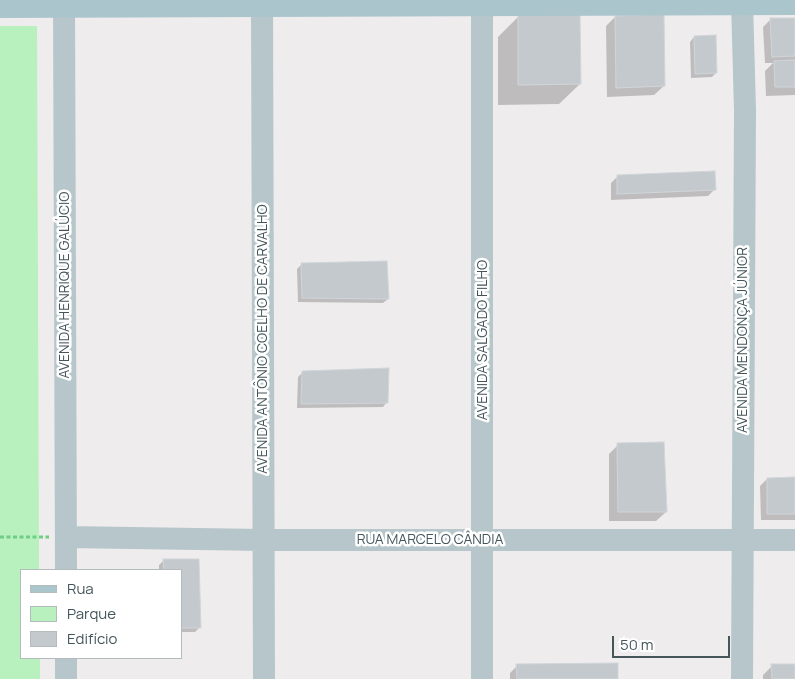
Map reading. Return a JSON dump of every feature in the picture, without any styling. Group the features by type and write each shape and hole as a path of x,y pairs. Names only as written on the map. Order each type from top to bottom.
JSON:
{"main road":[{"path":"0,4 262,1 795,1"}],"street":[{"name":"AVENIDA ANTÔNIO COELHO DE CARVALHO","path":"262,1 264,679"},
{"name":"AVENIDA MENDONÇA JÚNIOR","path":"742,679 745,111 749,1"},
{"name":"AVENIDA HENRIQUE GALÚCIO","path":"64,2 66,569"},
{"name":"AVENIDA SALGADO FILHO","path":"482,2 482,679"},
{"name":"RUA MARCELO CÂNDIA","path":"66,538 795,540"},
{"path":"66,659 66,679"}],"path":[{"path":"0,538 66,538"}],"green space":[{"path":"0,26 37,26 39,569 20,569 20,659 40,659 40,679 0,679"}],"building":[{"path":"580,14 581,84 518,85 518,15"},
{"path":"664,14 665,86 616,88 615,16"},
{"path":"770,18 795,18 795,56 772,57"},
{"path":"716,35 717,73 695,74 694,36"},
{"path":"795,60 795,87 775,87 774,61"},
{"path":"715,171 716,190 617,194 617,175"},
{"path":"387,261 389,299 302,298 301,263"},
{"path":"389,368 388,403 301,404 302,371"},
{"path":"664,442 667,512 618,512 617,443"},
{"path":"795,477 795,514 767,514 767,478"},
{"path":"163,559 199,559 201,628 182,628 182,569 164,569"},
{"path":"618,663 618,679 517,679 516,664"},
{"path":"771,664 795,664 795,679 772,679"}]}
